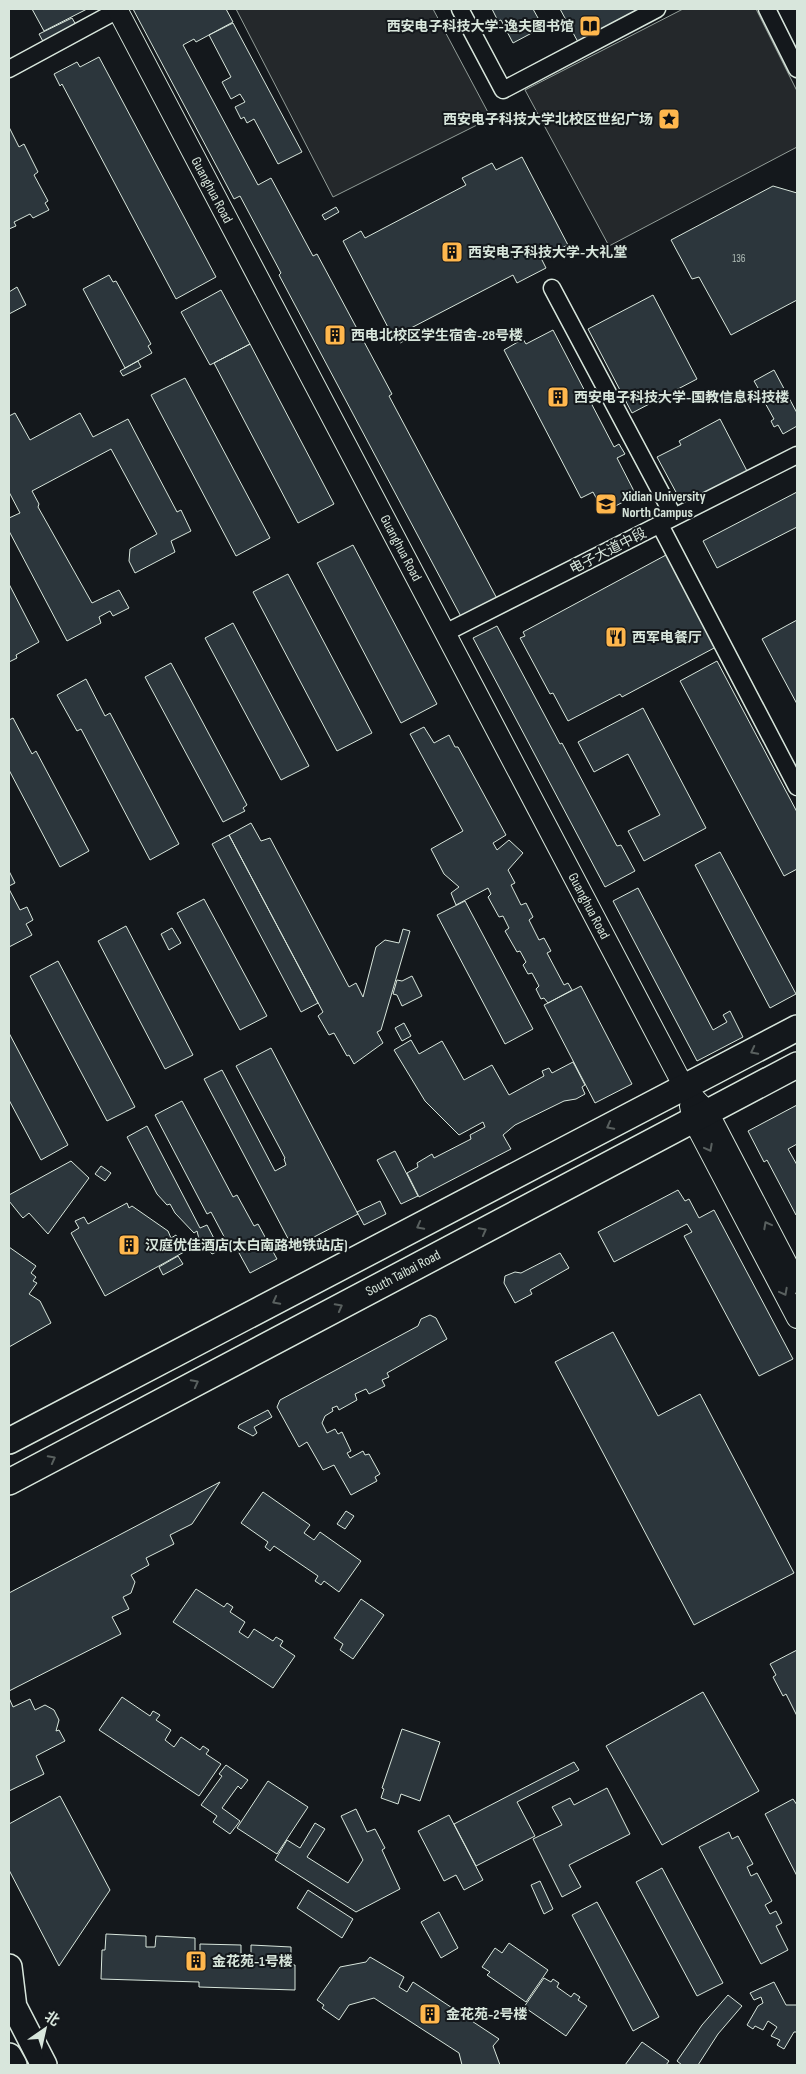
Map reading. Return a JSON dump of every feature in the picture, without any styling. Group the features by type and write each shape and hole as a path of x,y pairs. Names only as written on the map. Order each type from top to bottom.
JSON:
{"main road":[{"path":"9,1441 797,1028"},
{"name":"South Taibai Road","path":"9,1482 797,1065"},
{"path":"9,1967 12,2003 44,2065"},
{"path":"9,2056 14,2065"}],"street":[{"path":"9,68 117,9"},
{"name":"Guanghua Road","path":"117,9 684,1087 797,1283"},
{"path":"460,9 503,90 657,9"},
{"path":"766,9 795,61"},
{"path":"552,288 797,787"},
{"name":"电子大道中段","path":"445,633 797,454"},
{"name":"Guanghua Road","path":"701,1116 797,1318"}],"shaded area":[{"path":"236,9 433,9 491,118 333,197"},
{"name":"西安电子科技大学北校区世纪广场","path":"683,9 756,9 797,91 797,147 609,246 525,90"}],"building":[{"path":"32,9 87,9 44,31"},
{"name":"西电北校区学生宿舍-28号楼","path":"133,9 226,9 233,22 196,42 194,39 183,45 258,185 271,178 313,256 317,254 392,394 389,396 502,608 466,626 279,275 281,273 240,196 234,199"},
{"path":"492,9 533,9 543,27 513,43 501,20 498,21"},
{"name":"西安电子科技大学-逸夫图书馆","path":"560,9 643,9 578,42"},
{"path":"72,18 79,30 46,47 39,34"},
{"path":"233,23 302,152 278,164 254,119 247,123 244,117 241,119 235,107 245,102 240,94 231,99 222,82 231,77 209,35"},
{"path":"99,57 216,277 176,299 62,84 60,86 54,74 77,62 80,67"},
{"path":"9,127 19,147 24,144 38,172 34,175 48,201 45,203 49,210 33,218 30,214 14,222 16,226 9,229"},
{"name":"西安电子科技大学-大礼堂","path":"522,157 568,245 541,258 546,268 517,283 513,275 411,328 415,335 400,343 396,336 393,337 343,241 361,231 365,238 466,185 462,178 492,163 496,170"},
{"path":"773,186 797,193 797,300 731,335 699,277 692,279 671,240"},
{"path":"336,207 339,212 325,220 322,215"},
{"path":"109,275 113,282 116,281 151,344 148,346 152,353 125,368 83,289"},
{"path":"17,287 26,305 9,314 9,292"},
{"path":"221,290 250,344 210,365 181,312"},
{"path":"653,295 697,379 632,413 588,329"},
{"name":"西安电子科技大学-国教信息科技楼","path":"553,330 614,447 619,444 625,454 617,458 636,495 610,509 608,506 602,509 593,492 581,498 504,350 523,339 526,344"},
{"path":"250,344 334,504 298,523 214,363"},
{"path":"138,361 141,367 123,376 120,371"},
{"path":"774,370 797,413 797,426 783,434 778,425 774,427 771,421 774,419 764,401 761,402 758,397 762,395 754,381"},
{"path":"185,378 270,538 236,556 151,395"},
{"path":"15,413 30,440 80,413 93,437 128,419 177,512 181,510 191,531 171,541 175,552 135,573 129,561 130,549 157,534 111,449 32,491 39,504 38,507 92,603 119,590 129,608 113,616 110,611 99,617 101,623 67,641 9,531 9,518 20,513 9,492 9,416"},
{"path":"720,419 748,473 684,507 657,457 681,445 679,441"},
{"path":"797,492 797,527 717,568 703,541"},
{"path":"353,545 437,704 401,723 317,563"},
{"name":"西军电餐厅","path":"666,555 716,647 622,697 620,694 568,721 553,693 550,694 520,638 525,636 523,632"},
{"path":"288,574 372,733 337,751 253,592"},
{"path":"9,584 39,642 16,655 17,658 9,662"},
{"path":"797,620 797,704 762,639"},
{"path":"233,623 309,766 281,780 205,638"},
{"path":"497,626 617,846 621,845 635,871 605,887 473,638"},
{"path":"717,661 797,812 797,869 784,876 680,681"},
{"path":"171,663 247,805 243,808 245,811 223,822 145,677"},
{"path":"86,679 105,716 110,713 179,844 150,860 81,729 77,731 57,695"},
{"path":"643,708 706,828 644,861 628,831 660,815 628,754 594,772 578,742"},
{"path":"13,718 32,754 36,751 89,851 60,867 9,770 9,720"},
{"path":"424,727 434,743 449,735 455,747 458,747 506,835 493,843 497,850 509,840 523,853 508,870 515,883 511,885 521,905 526,903 533,917 529,920 539,940 544,938 551,951 547,953 564,985 568,983 572,990 548,1003 544,998 541,999 536,989 539,986 532,973 528,974 523,965 526,962 520,951 517,952 505,931 509,928 503,916 499,917 488,897 491,894 488,888 456,905 451,893 459,887 444,874 431,849 463,831 410,734"},
{"path":"251,823 261,841 270,838 349,987 356,983 363,997 376,947 385,940 399,943 403,929 410,931 381,1030 377,1032 383,1043 354,1064 349,1055 347,1056 334,1033 329,1035 318,1016 323,1012 229,835"},
{"path":"229,835 318,1003 301,1012 212,844"},
{"path":"720,852 796,994 770,1008 695,865"},
{"path":"9,871 15,883 9,886"},
{"path":"638,888 713,1030 727,1022 723,1015 730,1011 743,1037 697,1061 613,901"},
{"path":"9,889 20,910 27,907 33,920 26,924 32,935 9,947"},
{"path":"204,899 267,1016 240,1030 177,913"},
{"path":"465,901 533,1029 505,1044 437,915"},
{"path":"126,926 193,1055 165,1069 98,941"},
{"path":"172,928 181,943 169,950 161,934"},
{"path":"58,961 135,1107 107,1121 30,976"},
{"path":"412,976 422,996 402,1006 397,995 393,994 397,980 402,981"},
{"path":"581,986 632,1084 595,1103 544,1005"},
{"path":"404,1023 411,1036 402,1041 395,1028"},
{"path":"9,1033 68,1145 41,1160 9,1100"},
{"path":"411,1040 419,1054 442,1041 464,1080 492,1065 509,1095 544,1076 542,1071 549,1068 552,1073 573,1062 585,1085 582,1087 585,1094 576,1099 564,1101 515,1125 503,1135 511,1149 419,1197 407,1173 418,1167 417,1163 432,1154 434,1158 471,1139 470,1135 485,1127 483,1122 459,1135 425,1101 394,1050"},
{"path":"271,1048 358,1214 293,1248 204,1079 222,1070 275,1171 286,1165 285,1158 236,1066"},
{"path":"182,1101 233,1197 237,1195 254,1226 258,1224 277,1259 250,1273 233,1242 228,1244 211,1212 207,1214 155,1115"},
{"path":"797,1105 797,1144 788,1149 797,1165 796,1215 767,1160 764,1162 748,1131"},
{"path":"147,1126 200,1228 207,1225 220,1250 212,1254 199,1239 197,1231 194,1233 175,1213 170,1204 167,1205 157,1194 127,1137"},
{"path":"395,1151 418,1196 401,1204 377,1160"},
{"path":"71,1161 89,1178 48,1234 29,1213 22,1217 9,1201 9,1195"},
{"path":"101,1166 111,1173 105,1181 95,1174"},
{"path":"678,1190 685,1201 689,1199 699,1218 714,1210 793,1359 759,1376 684,1236 692,1232 687,1224 614,1262 598,1232"},
{"path":"380,1201 386,1214 364,1225 357,1212"},
{"name":"汉庭优佳酒店(太白南路地铁站店)","path":"127,1203 129,1208 132,1206 168,1231 171,1238 176,1235 184,1252 105,1296 71,1233 79,1228 75,1221 84,1217 88,1224"},
{"path":"9,1247 36,1266 31,1273 36,1277 33,1281 37,1283 29,1294 40,1301 51,1323 9,1347"},
{"path":"560,1253 569,1268 530,1290 532,1294 515,1303 504,1283 505,1276 515,1272 521,1273"},
{"path":"178,1256 183,1264 163,1275 159,1267"},
{"path":"430,1315 436,1318 447,1339 387,1373 389,1377 382,1380 385,1386 369,1394 366,1389 355,1394 357,1400 339,1410 337,1406 332,1408 333,1411 325,1416 322,1423 327,1433 335,1429 338,1434 342,1432 351,1451 347,1453 350,1458 363,1451 365,1455 369,1454 380,1474 375,1477 377,1481 351,1495 334,1465 323,1470 307,1442 299,1447 277,1407 280,1400 418,1326 421,1319"},
{"path":"613,1332 658,1416 700,1394 794,1573 694,1625 555,1362"},
{"path":"268,1410 272,1417 254,1427 257,1433 253,1436 238,1428 239,1425"},
{"path":"220,1482 192,1524 170,1535 174,1544 146,1558 149,1565 131,1575 135,1582 131,1593 123,1597 129,1609 112,1617 121,1634 9,1691 9,1593"},
{"path":"263,1492 310,1525 304,1533 314,1540 320,1532 361,1561 339,1592 324,1581 321,1585 315,1581 318,1576 274,1546 270,1551 265,1547 268,1542 241,1523"},
{"path":"346,1511 354,1516 345,1529 337,1524"},
{"path":"196,1589 224,1607 227,1603 233,1607 230,1612 245,1622 239,1632 248,1638 254,1629 273,1641 276,1637 283,1641 280,1646 295,1656 273,1688 173,1622"},
{"path":"361,1599 384,1615 353,1659 340,1650 343,1644 334,1638"},
{"path":"797,1650 797,1716 786,1694 783,1696 773,1677 776,1675 770,1664"},
{"path":"703,1692 759,1791 662,1845 606,1746"},
{"path":"122,1697 150,1716 153,1711 160,1715 156,1720 171,1730 165,1740 174,1747 181,1737 200,1750 203,1746 209,1750 206,1754 221,1764 199,1796 99,1730"},
{"path":"9,1698 13,1707 30,1699 35,1710 45,1705 54,1710 59,1720 56,1731 59,1730 65,1741 36,1756 44,1774 9,1791"},
{"path":"402,1729 440,1742 420,1801 401,1794 398,1804 381,1798 384,1789 382,1788"},
{"path":"574,1762 579,1770 517,1802 535,1836 476,1866 454,1824"},
{"path":"226,1765 248,1780 241,1789 238,1786 222,1808 240,1821 230,1834 213,1822 217,1816 201,1805 222,1776 219,1774"},
{"path":"268,1781 308,1807 277,1854 237,1828"},
{"path":"607,1788 630,1834 569,1865 581,1887 562,1897 533,1839 562,1825 552,1807 570,1798 574,1805"},
{"path":"60,1796 110,1890 59,1966 9,1870 9,1824"},
{"path":"793,1799 797,1805 797,1876 765,1814"},
{"path":"356,1809 367,1832 375,1829 385,1848 382,1850 400,1889 356,1912 275,1860 287,1840 300,1848 315,1823 325,1829 307,1857 348,1883 363,1860 341,1816"},
{"path":"449,1815 483,1880 464,1890 456,1875 444,1881 418,1831"},
{"path":"729,1832 732,1839 738,1836 753,1864 747,1867 751,1876 757,1873 772,1901 765,1905 770,1914 776,1911 782,1923 776,1926 788,1950 761,1964 699,1847"},
{"path":"662,1868 723,1983 697,1996 636,1882"},
{"path":"540,1881 553,1909 544,1914 531,1885"},
{"path":"308,1890 353,1919 342,1938 297,1908"},
{"path":"597,1902 659,2017 633,2031 572,1915"},
{"path":"439,1912 458,1948 441,1958 421,1922"},
{"name":"金花苑-1号楼","path":"106,1934 146,1936 146,1947 155,1947 156,1936 195,1938 195,1952 200,1952 200,1944 241,1945 241,1957 251,1958 251,1945 291,1947 291,1965 295,1965 295,1990 199,1987 199,1982 101,1979 102,1950 105,1950"},
{"path":"509,1943 548,1970 526,2002 487,1975 490,1972 482,1967 495,1948 502,1953"},
{"name":"金花苑-2号楼","path":"370,1957 404,1977 399,1987 407,1992 413,1982 499,2039 493,2046 500,2065 462,2065 459,2053 374,1998 349,2005 339,2020 322,2008 324,2005 317,2000 340,1967 366,1962"},
{"path":"544,1978 551,1982 553,1979 559,1983 557,1987 571,1997 574,1993 580,1997 578,2000 587,2006 566,2036 524,2007"},
{"path":"774,1982 786,2005 797,2005 797,2032 794,2032 784,2049 777,2045 780,2040 771,2036 777,2027 768,2021 763,2030 755,2026 753,2029 747,2025 758,2006 763,2003 761,1997 754,2000 750,1993"},
{"path":"728,1995 742,2006 718,2034 698,2065 682,2065 677,2061 702,2025"},
{"path":"642,2042 669,2061 666,2065 625,2065"}],"place":[{"name":"西安电子科技大学-逸夫图书馆","path":"590,26"},
{"name":"西安电子科技大学北校区世纪广场","path":"669,119"},
{"name":"西安电子科技大学-大礼堂","path":"452,252"},
{"name":"西电北校区学生宿舍-28号楼","path":"335,335"},
{"name":"西安电子科技大学-国教信息科技楼","path":"558,397"},
{"name":"Xidian University North Campus","path":"606,504"},
{"name":"西军电餐厅","path":"616,637"},
{"name":"汉庭优佳酒店(太白南路地铁站店)","path":"129,1245"},
{"name":"金花苑-1号楼","path":"196,1961"},
{"name":"金花苑-2号楼","path":"430,2014"}]}
